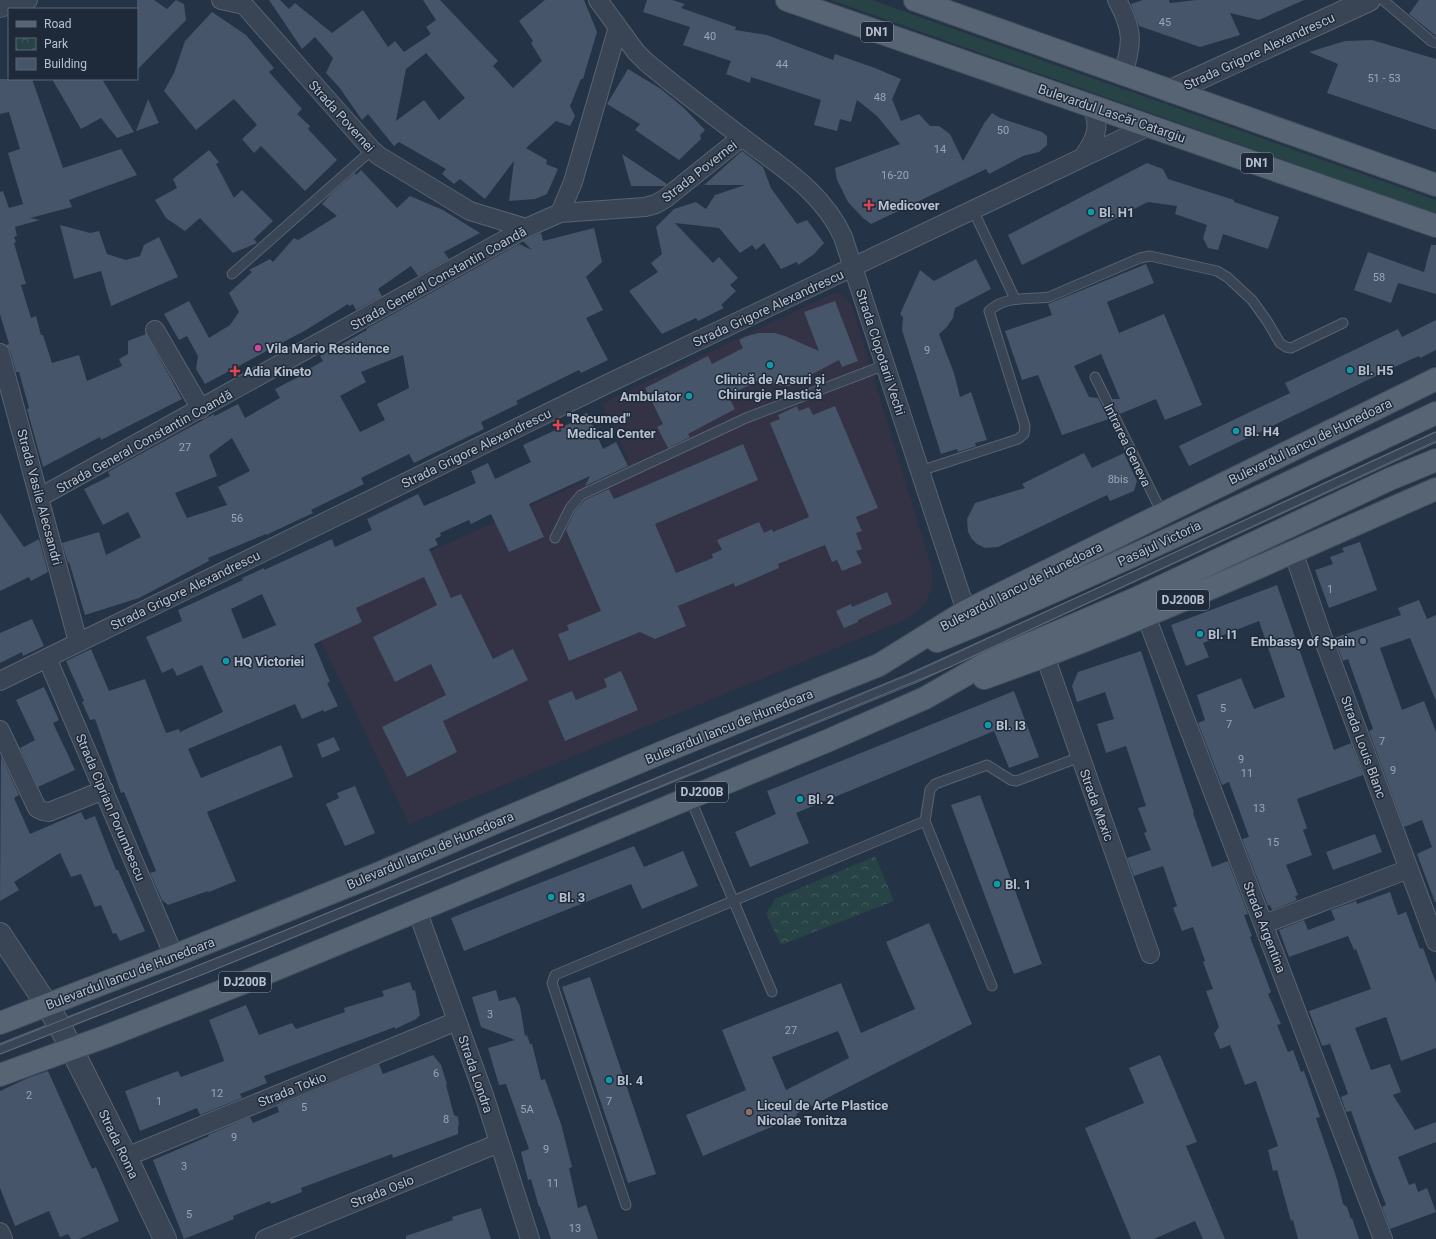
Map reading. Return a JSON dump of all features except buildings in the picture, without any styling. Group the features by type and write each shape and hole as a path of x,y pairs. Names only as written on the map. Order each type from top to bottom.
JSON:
{"main road":[{"name":"Bulevardul Lascăr Catargiu","path":"787,0 1436,226"},
{"path":"914,0 1436,185"},
{"name":"Bulevardul Iancu de Hunedoara","path":"0,1023 174,956 375,875 663,752 879,665 966,611 1436,379"},
{"name":"Pasajul Victoria","path":"879,665 1032,602 1189,530 1436,413"},
{"path":"1042,648 1137,598 1390,479 1436,460"},
{"name":"DJ200B","path":"0,1074 72,1049 240,984 689,796 827,740 925,698 983,665 1146,616 1436,489"}],"street":[{"path":"7,4 28,0"},
{"name":"Strada Povernei","path":"221,0 242,3 372,150 379,156 470,211 526,228"},
{"name":"Strada Clopotarii Vechi","path":"598,0 645,61 796,178 819,200 838,225 966,611"},
{"path":"1117,0 1126,18 1130,34 1129,52 1123,74"},
{"name":"Strada Grigore Alexandrescu","path":"1171,92 1369,0"},
{"path":"560,213 573,182 618,27"},
{"name":"Strada Grigore Alexandrescu","path":"1083,157 1094,142 1097,132 1094,112 1091,106"},
{"name":"Strada Grigore Alexandrescu","path":"0,681 593,391 1149,126"},
{"name":"Strada Povernei","path":"560,213 645,207 656,204 666,198 742,137"},
{"name":"Strada General Constantin Coandă","path":"40,498 201,410 526,228 560,213"},
{"path":"155,330 201,410"},
{"name":"Strada Vasile Alecsandri","path":"0,353 78,642"},
{"name":"Strada Louis Blanc","path":"1293,551 1320,630 1409,869 1430,906 1436,942"},
{"name":"Strada Argentina","path":"1146,616 1384,1239"},
{"name":"Strada Mexic","path":"1042,648 1150,954"},
{"name":"Strada Ciprian Porumbescu","path":"47,658 174,956"},
{"path":"0,730 37,808 43,812 49,812 104,790"},
{"path":"1264,924 1409,869"},
{"name":"Strada Londra","path":"416,910 457,1021 530,1239"},
{"name":"Strada Roma","path":"0,934 47,1005 72,1049 165,1239"},
{"name":"Strada Tokio","path":"126,1158 457,1021"},
{"name":"Strada Oslo","path":"265,1239 499,1143"},
{"path":"0,1232 3,1239"}],"lane":[{"path":"1383,0 1431,41 1436,43"},
{"path":"232,274 372,150"},
{"path":"973,210 1015,299"},
{"path":"920,471 1018,439 1024,434 1025,426 989,311 1015,299 1037,299 1049,297 1140,258 1150,256 1217,271 1227,277 1252,300 1280,343 1286,347 1291,348 1343,323"},
{"path":"555,538 570,508 581,495 746,418 885,365"},
{"name":"Intrarea Geneva","path":"1094,377 1162,513"},
{"name":"Pasajul Victoria","path":"912,679 1436,437"},
{"name":"Bulevardul Iancu de Hunedoara","path":"0,1049 228,959 912,679"},
{"path":"992,986 925,821 930,790 935,784 987,764 1011,780 1016,781 1080,757"},
{"path":"689,796 772,992"},
{"path":"626,1205 552,983 555,975 925,821"}],"shaded area":[{"path":"836,292 843,295 852,306 932,568 932,588 925,604 905,620 409,824 305,608 629,461 602,403"}],"green space":[{"path":"831,0 872,0 1436,200 1436,214"},
{"path":"875,856 894,901 781,945 766,914 775,899"}],"tram line":[{"path":"0,1045 296,926 906,675 1436,432"},
{"path":"0,1054 204,974 950,667 1436,441"}],"place":[{"name":"Medicover","path":"869,205"},
{"name":"Bl. H1","path":"1091,212"},
{"name":"Vila Mario Residence","path":"258,348"},
{"name":"Clinică de Arsuri și Chirurgie Plastică","path":"770,365"},
{"name":"Bl. H5","path":"1350,370"},
{"name":"Adia Kineto","path":"235,371"},
{"name":"Ambulator","path":"689,396"},
{"name":"\"Recumed\" Medical Center","path":"558,425"},
{"name":"Bl. H4","path":"1236,431"},
{"name":"Bl. I1","path":"1200,634"},
{"name":"Embassy of Spain","path":"1363,641"},
{"name":"HQ Victoriei","path":"226,661"},
{"name":"Bl. I3","path":"988,725"},
{"name":"Bl. 2","path":"800,799"},
{"name":"Bl. 1","path":"997,884"},
{"name":"Bl. 3","path":"551,897"},
{"name":"Bl. 4","path":"609,1080"},
{"name":"Liceul de Arte Plastice Nicolae Tonitza","path":"749,1112"}]}
